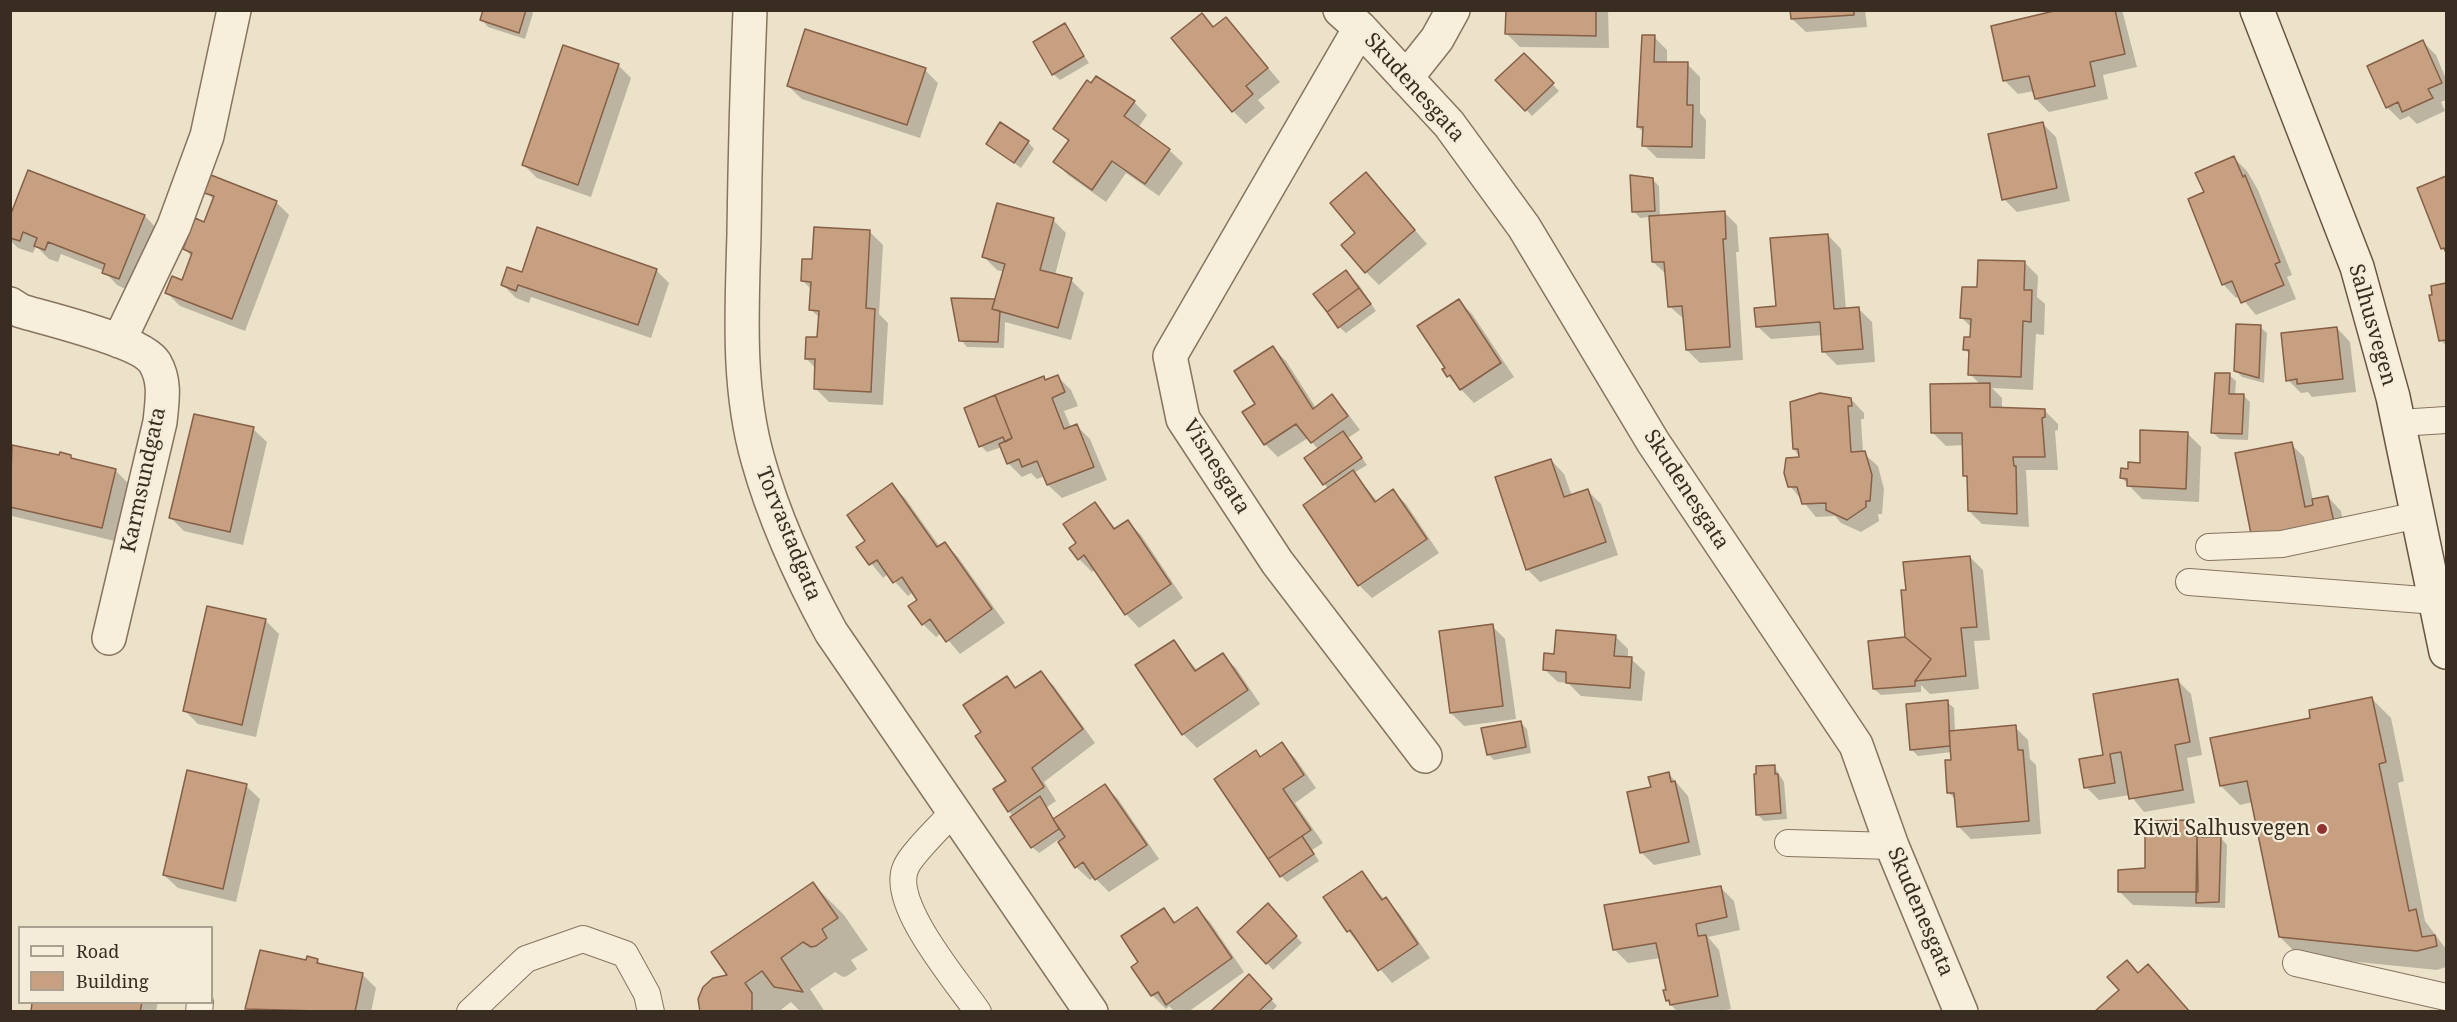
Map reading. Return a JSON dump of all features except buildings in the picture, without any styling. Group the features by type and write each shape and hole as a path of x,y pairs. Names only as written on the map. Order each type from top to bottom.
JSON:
{"street":[{"path":"119,341 174,226 207,136 234,10"},
{"name":"Torvastadgata","path":"750,10 741,327 746,398 758,459 777,519 799,572 831,632 1091,1011"},
{"path":"1406,78 1437,39 1454,10"},
{"name":"Salhusvegen","path":"2257,10 2357,267 2399,423 2443,629"},
{"name":"Skudenesgata","path":"1350,19 1449,124 1524,227 1653,442 1856,745 1892,846 1961,1011"},
{"name":"Visnesgata","path":"1350,19 1170,356 1183,418 1277,562 1425,756"},
{"name":"Karmsundgata","path":"10,304 21,310 119,341 154,361 163,386 160,422 109,638"}],"lane":[{"path":"2399,423 2446,420"},
{"path":"2208,547 2282,544 2418,515"},
{"path":"2189,582 2443,629"},
{"path":"954,811 906,867 902,886 910,914 978,1011"},
{"path":"1788,843 1892,846"},
{"path":"470,1011 526,959 583,939 626,954 647,994 651,1011"},
{"path":"2296,963 2446,997"}],"place":[{"name":"Kiwi Salhusvegen","path":"2322,829"}]}
